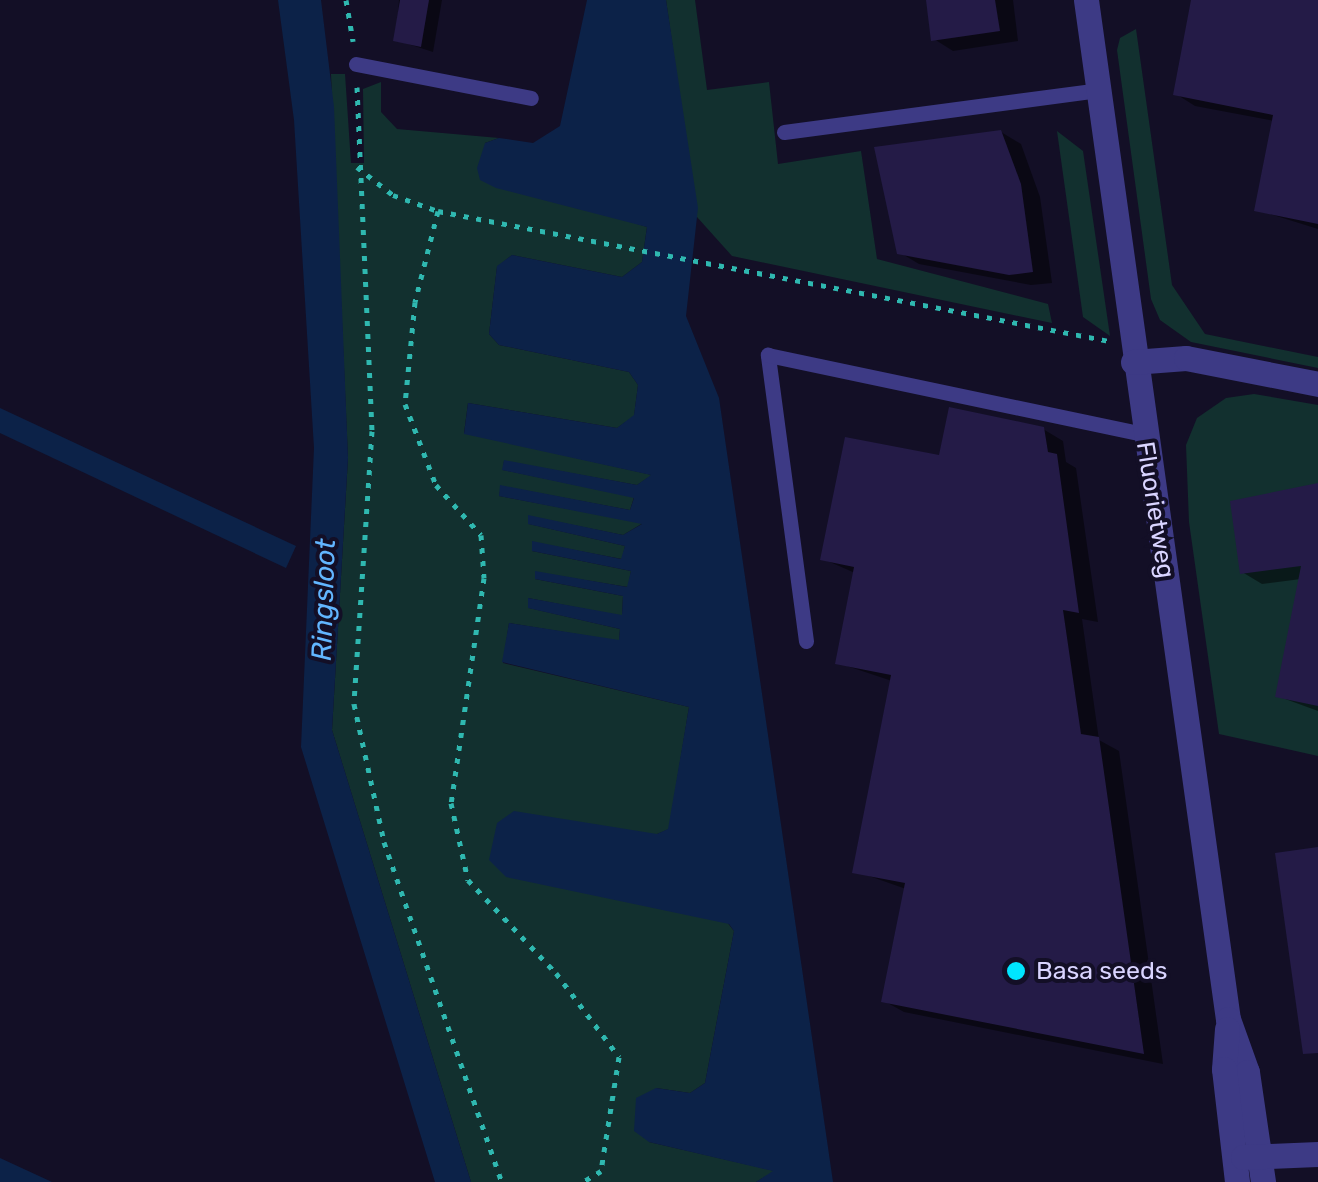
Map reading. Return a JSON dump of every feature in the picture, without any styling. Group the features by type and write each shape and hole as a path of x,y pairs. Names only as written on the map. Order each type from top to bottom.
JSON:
{"street":[{"name":"Fluorietweg","path":"1086,0 1132,354 1228,1019 1247,1072 1263,1182"},
{"path":"1132,354 1186,358 1318,384"},
{"name":"Fluorietweg","path":"1228,1019 1224,1069 1235,1170"},
{"path":"1235,1170 1260,1156 1318,1154"}],"lane":[{"path":"356,64 531,98"},
{"path":"784,132 1098,90"},
{"path":"806,641 768,355 1144,434"}],"path":[{"path":"502,1182 384,842 354,704 372,431 358,167 393,196 438,211 626,246 1132,354"},
{"path":"438,211 415,302 405,404 436,485 481,535 484,578 451,803 468,880 556,973 618,1057 601,1171 584,1182"}],"green space":[{"path":"666,0 695,0 707,90 769,82 778,164 861,151 877,259 1048,304 1052,323 732,256 697,217"},
{"path":"1136,29 1172,285 1205,334 1318,357 1318,368 1191,342 1160,320 1151,299 1117,50 1120,38"},
{"path":"331,74 345,74 351,163 364,163 363,89 381,82 381,112 397,129 499,138 485,143 596,211 647,227 642,262 622,277 512,255 497,267 489,334 499,345 629,372 638,385 634,416 617,428 468,403 464,433 652,475 637,485 504,461 503,470 634,497 630,510 501,486 499,496 643,523 623,535 528,516 529,524 625,546 622,559 532,542 532,551 631,571 628,587 535,572 535,579 623,596 622,616 528,598 529,608 620,629 619,641 509,623 503,663 689,707 669,829 657,834 734,931 705,1083 690,1093 656,1088 649,1142 775,1171 756,1182 471,1182 332,730 348,458"},
{"path":"1057,131 1083,151 1110,336 1083,317"},
{"path":"1254,394 1318,405 1318,756 1219,734 1189,522 1186,445 1197,418 1226,398"}],"water":[{"name":"Ringsloot","path":"278,0 321,0 334,107 348,458 332,730 471,1182 435,1182 301,747 314,448 294,120"},
{"path":"587,0 666,0 698,208 686,316 719,398 833,1182 756,1182 773,1171 649,1142 634,1131 636,1098 656,1088 690,1093 705,1083 734,931 729,924 506,877 489,860 497,823 514,811 657,834 668,829 689,707 502,662 509,623 619,640 620,629 528,608 528,598 622,615 623,596 535,579 535,571 627,587 631,571 532,551 532,541 621,559 625,546 528,524 528,515 623,535 642,524 499,496 500,485 630,510 634,498 502,470 504,460 637,485 651,475 464,434 468,403 617,428 634,415 638,385 629,372 499,345 489,334 497,266 512,255 622,277 642,262 647,227 496,188 480,180 477,168 485,143 499,138 533,143 560,126"},
{"path":"0,408 296,546 286,568 0,433"},
{"path":"0,1158 52,1182 0,1182"}],"building":[{"path":"400,0 429,0 421,47 393,41"},
{"path":"926,0 995,0 1000,31 931,41"},
{"path":"1191,0 1318,0 1318,224 1254,211 1273,115 1173,95"},
{"path":"1001,130 1021,184 1033,272 1009,275 897,254 874,147"},
{"path":"949,407 1044,427 1048,452 1057,454 1079,613 1063,610 1081,734 1099,737 1144,1054 881,1002 905,883 852,873 891,675 835,664 854,567 820,560 845,437 939,455"},
{"path":"1318,483 1318,706 1275,697 1301,566 1240,574 1230,501"},
{"path":"1318,847 1318,1053 1303,1054 1275,853"}],"place":[{"name":"Basa seeds","path":"1016,971"}]}
